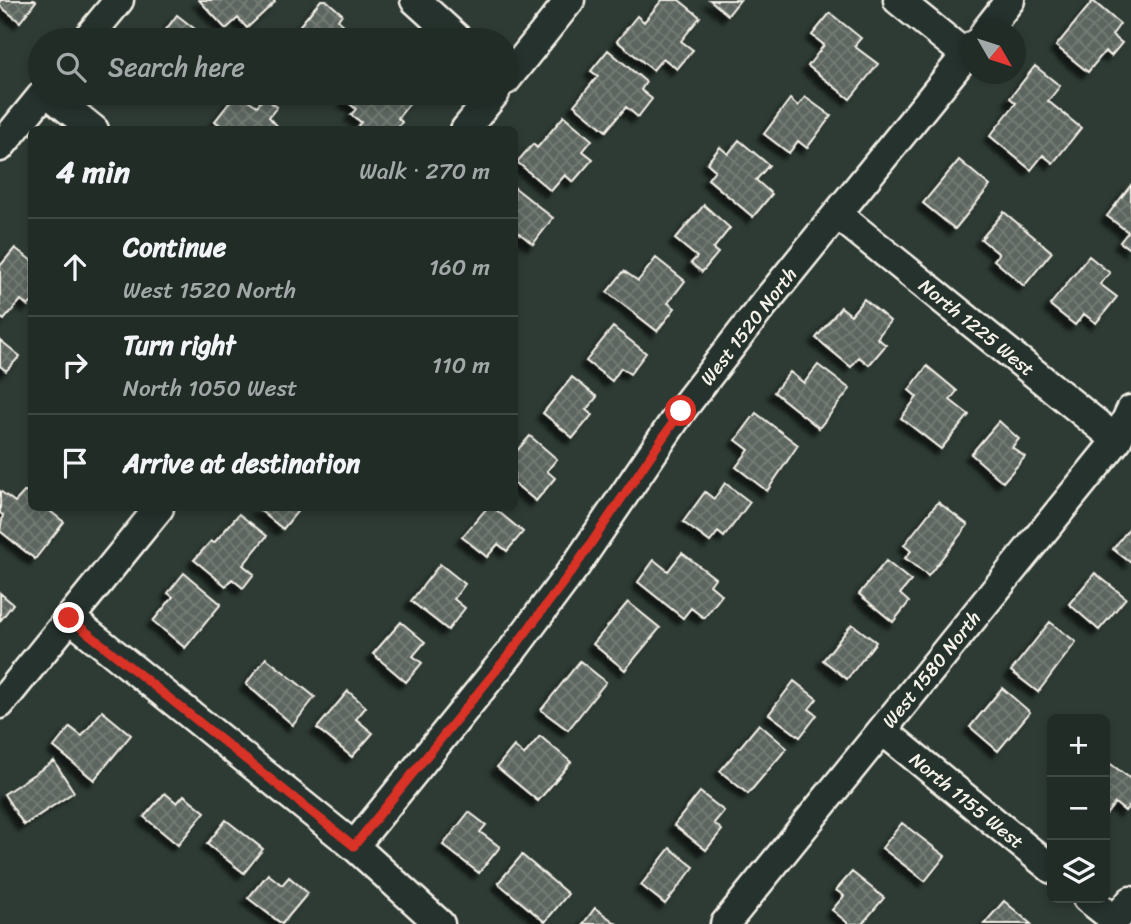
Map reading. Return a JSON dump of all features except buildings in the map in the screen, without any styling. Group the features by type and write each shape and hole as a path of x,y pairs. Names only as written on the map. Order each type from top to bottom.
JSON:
{"street":[{"path":"96,28 118,0"},
{"path":"415,0 446,28"},
{"path":"518,64 570,0"},
{"path":"898,0 963,45"},
{"path":"994,21 1010,0"},
{"name":"West 1520 North","path":"354,846 511,652 577,564 681,411 963,59"},
{"path":"0,147 36,105"},
{"path":"62,105 89,126"},
{"path":"468,126 485,105"},
{"name":"North 1225 West","path":"837,214 1117,440"},
{"name":"West 1580 North","path":"725,924 1117,440 1131,410"},
{"path":"0,704 157,511"},
{"path":"69,618 354,846 440,924"},
{"name":"North 1155 West","path":"882,730 1047,865"},
{"path":"1096,903 1119,915"}],"route":[{"path":"69,618 354,846 511,652 577,564 681,411"}]}
